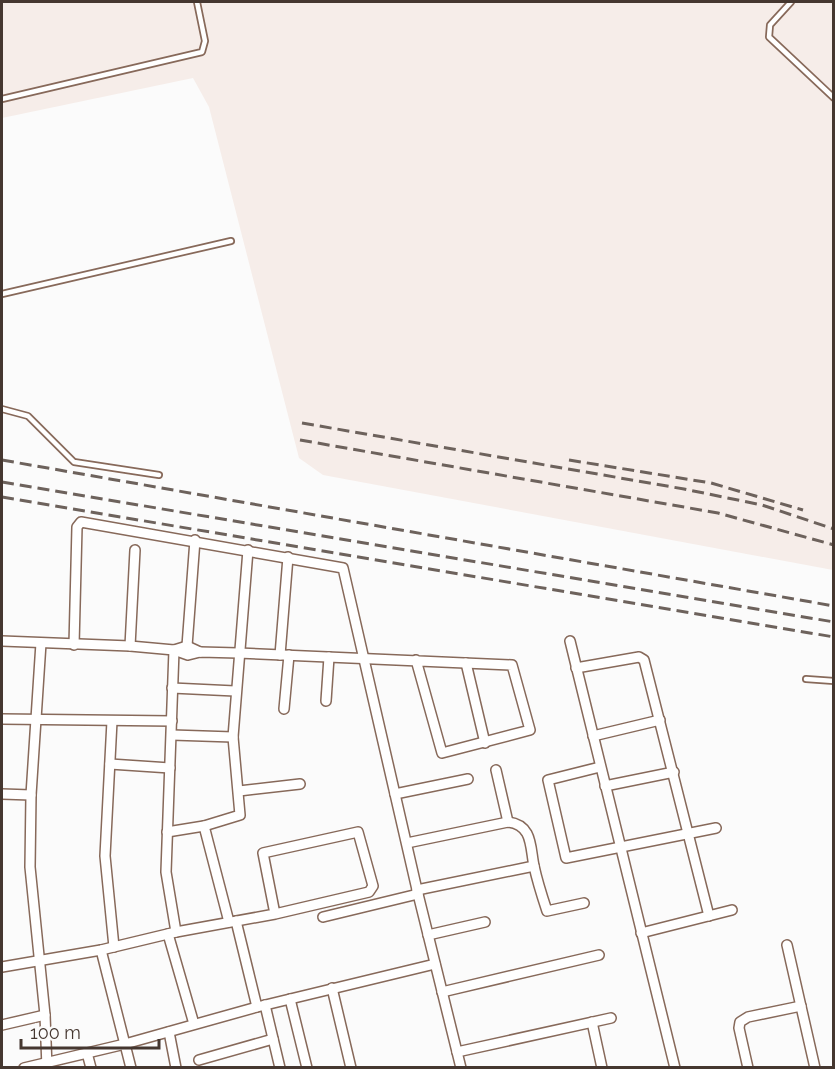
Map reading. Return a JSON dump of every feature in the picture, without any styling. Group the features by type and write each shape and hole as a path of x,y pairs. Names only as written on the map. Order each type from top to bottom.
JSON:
{"street":[{"path":"74,645 79,524 195,540 343,568 461,1068"},
{"path":"188,646 195,540"},
{"path":"130,646 135,550"},
{"path":"167,832 204,826 240,815 233,737 248,550"},
{"path":"284,709 288,557"},
{"path":"2,641 130,646 174,650 188,655 200,652 238,653 416,660 513,665 530,728 528,731 444,753 440,752 416,660"},
{"path":"570,641 675,1068"},
{"path":"41,643 31,795 30,867 45,1015 47,1065"},
{"path":"174,650 188,646 200,652"},
{"path":"174,650 166,872 172,933 194,1024"},
{"path":"326,702 329,657"},
{"path":"576,668 642,658 674,772 709,916"},
{"path":"466,663 485,742"},
{"path":"172,688 236,692"},
{"path":"2,719 172,721"},
{"path":"593,736 660,720"},
{"path":"112,721 105,856 114,947"},
{"path":"172,735 233,737"},
{"path":"110,764 170,768"},
{"path":"600,767 548,780 566,858 716,828"},
{"path":"496,770 508,822"},
{"path":"605,786 674,772"},
{"path":"395,794 468,779"},
{"path":"239,791 300,784"},
{"path":"2,794 31,795"},
{"path":"407,843 508,822 517,823 526,831 531,840 534,866 547,911 584,903"},
{"path":"204,826 232,922 273,1039 280,1068"},
{"path":"2,967 101,950 172,933 275,914 372,889 358,832 263,853 275,914"},
{"path":"323,917 418,892 534,866"},
{"path":"641,933 732,910"},
{"path":"429,935 485,922"},
{"path":"787,945 815,1068"},
{"path":"101,950 131,1068"},
{"path":"442,992 599,955"},
{"path":"24,1068 47,1065 261,1006 435,964"},
{"path":"332,988 351,1068"},
{"path":"290,999 307,1068"},
{"path":"748,1068 739,1028 740,1022 748,1017 801,1006"},
{"path":"2,1025 45,1015"},
{"path":"457,1052 610,1018"},
{"path":"592,1022 602,1068"},
{"path":"169,1032 176,1068"},
{"path":"199,1060 273,1039"},
{"path":"87,1053 91,1068"}],"lane":[{"path":"2,99 202,52 205,41 197,2"},
{"path":"791,2 770,25 769,37 834,98"},
{"path":"2,294 231,242"},
{"path":"2,409 28,416 74,462 159,475"},
{"path":"806,679 834,681"}],"shaded area":[{"path":"2,2 833,2 833,570 323,475 299,458 209,107 193,78 2,118"}],"railway":[{"path":"302,423 684,489 762,505 834,529"},
{"path":"300,440 718,513 834,545"},
{"path":"2,460 834,606"},
{"path":"569,460 711,483 803,510"},
{"path":"2,482 834,622"},
{"path":"2,497 834,637"}]}
